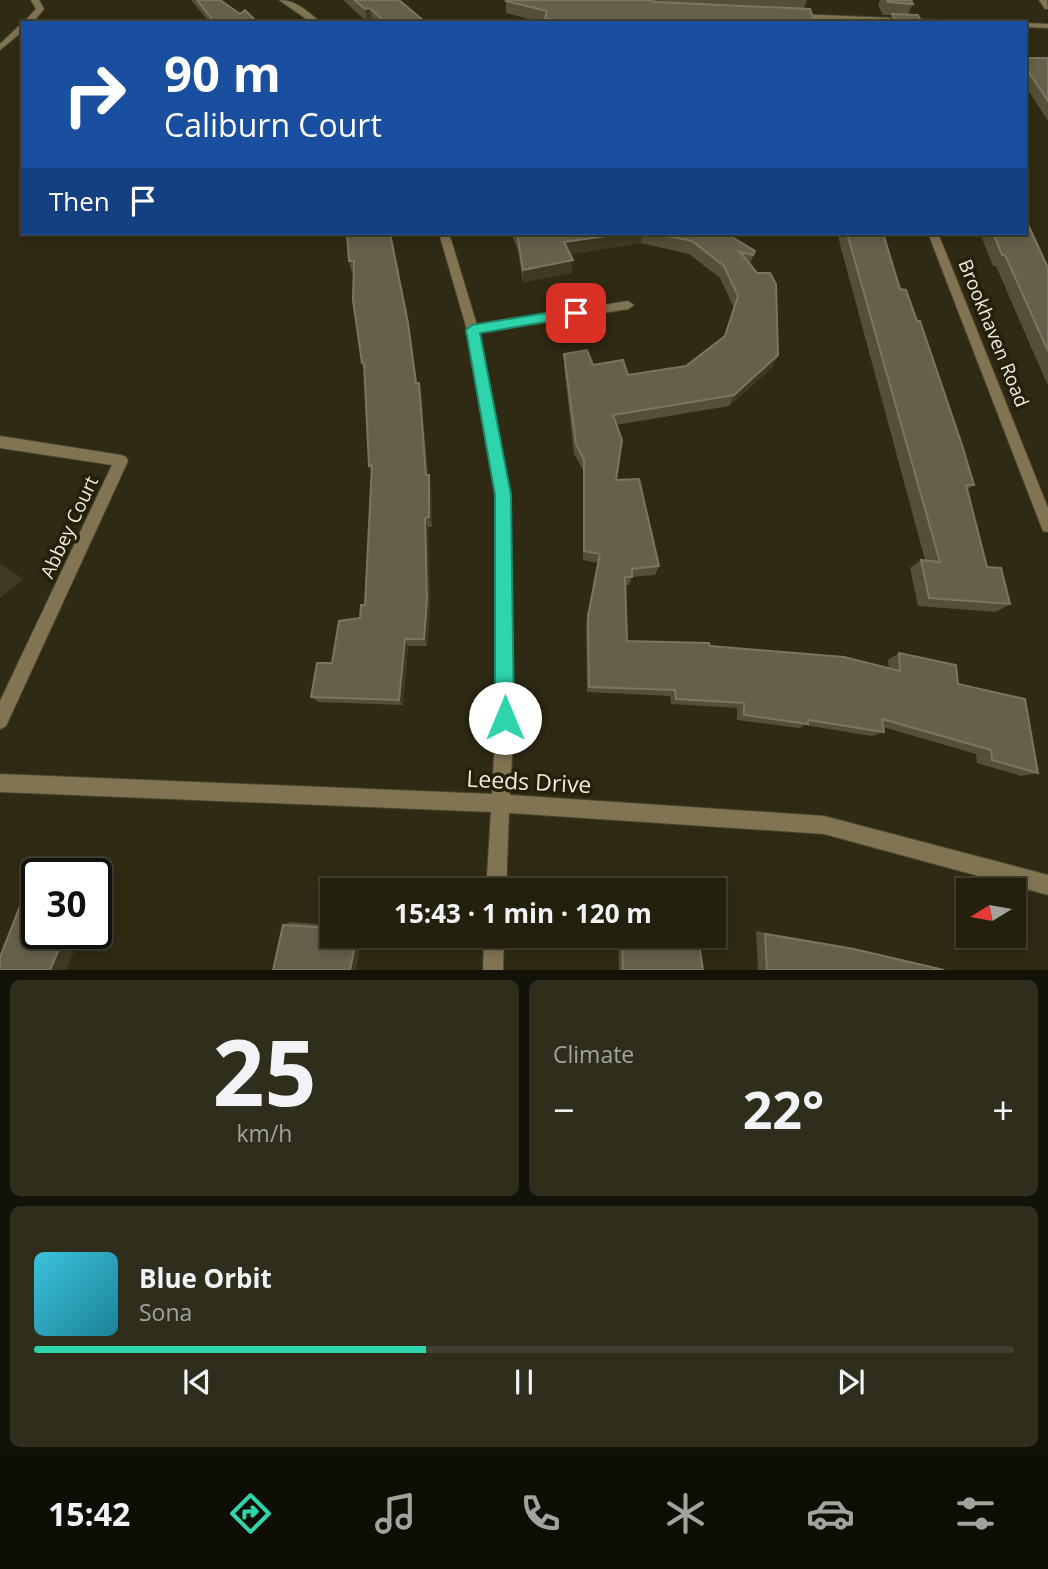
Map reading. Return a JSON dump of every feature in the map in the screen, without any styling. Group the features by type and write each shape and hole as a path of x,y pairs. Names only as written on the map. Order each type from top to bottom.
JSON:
{"street":[{"path":"29,21 40,9 35,0"},
{"path":"282,0 294,5 314,21"},
{"path":"1043,0 1048,7"},
{"path":"793,16 849,21"},
{"path":"1027,25 1048,26"},
{"path":"0,48 21,29"},
{"path":"445,235 472,330 503,495 505,718 496,878"},
{"name":"Brookhaven Road","path":"934,235 1048,526"},
{"path":"472,330 628,305"},
{"name":"Abbey Court","path":"0,442 121,461 0,720"},
{"name":"Leeds Drive","path":"0,783 499,803 824,825 1048,885"},
{"path":"493,970 494,948"}],"building":[{"path":"197,0 220,0 240,14 245,10 256,21 213,21"},
{"path":"354,0 399,0 424,21 384,21 370,8 365,9"},
{"path":"648,0 810,9 814,21 556,21 545,18 547,11 506,1"},
{"path":"887,0 911,0 913,4 888,2"},
{"path":"892,14 918,15 921,21 896,21"},
{"path":"1027,58 1048,58 1048,101 1027,70"},
{"path":"1027,222 1048,268 1048,351 1005,255 1002,255 994,235 1027,235"},
{"path":"347,235 390,235 408,323 416,383 419,383 426,475 429,475 429,517 425,518 427,600 424,639 405,639 399,700 311,697 317,663 332,663 339,621 360,618 361,605 365,605 372,465 369,466 364,363 353,300 354,261 349,261"},
{"path":"516,235 613,235 564,242 573,260 523,270"},
{"path":"664,235 728,235 755,251 753,255 740,252 757,273 770,273 776,284 778,355 734,395 613,415 622,440 616,480 639,479 659,566 632,569 632,577 625,577 627,641 709,643 710,646 844,657 900,671 899,653 956,665 958,684 1025,699 1038,773 992,760 991,750 882,719 884,732 808,720 808,724 744,715 744,703 676,699 675,690 589,687 588,616 600,554 584,551 584,460 576,444 564,354 587,350 593,365 623,360 628,375 686,366 725,336 738,296 724,266 692,241"},
{"path":"848,235 884,235 900,289 906,290 917,321 920,321 963,448 974,485 966,485 987,567 1001,568 1010,604 929,598 921,560 940,562"},
{"path":"21,904 21,949 59,949 50,970 0,970 0,957"},
{"path":"283,925 320,927 320,948 355,948 350,970 273,970"},
{"path":"765,934 854,949 944,970 767,970"},
{"path":"622,948 700,948 703,970 623,970"}],"route":[{"path":"505,718 503,495 472,330 576,313"}]}
